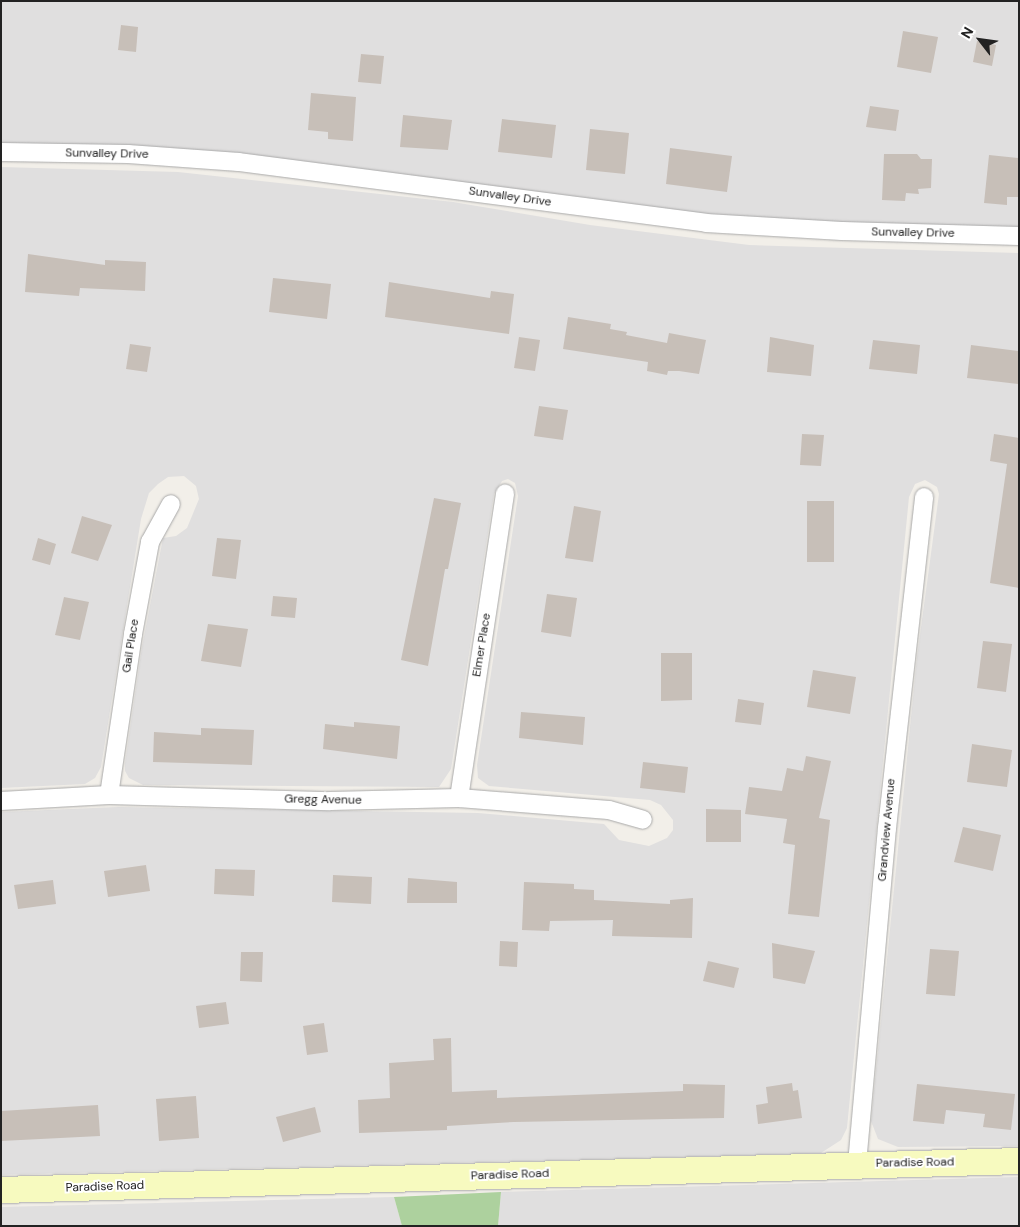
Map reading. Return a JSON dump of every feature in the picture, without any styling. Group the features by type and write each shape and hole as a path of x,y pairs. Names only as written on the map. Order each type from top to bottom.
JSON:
{"street":[{"name":"Sunvalley Drive","path":"1,152 128,154 239,162 706,223 842,231 1019,236"},
{"name":"Elmer Place","path":"459,798 505,493"},
{"name":"Grandview Avenue","path":"857,1164 887,828 924,497"},
{"name":"Gail Place","path":"109,795 133,634 150,542 171,504"},
{"name":"Gregg Avenue","path":"1,801 109,795 338,801 459,798 609,810 642,820"},
{"name":"Paradise Road","path":"1,1190 857,1164 1019,1161"}],"shaded area":[{"path":"1,1 1019,1 1019,242 785,233 265,167 1,157"},
{"path":"1,167 178,172 453,202 590,225 749,245 1019,253 1019,1146 898,1147 878,1139 871,1121 917,657 939,494 937,487 925,480 915,484 909,497 847,1128 841,1140 821,1153 1,1175 1,812 118,807 478,813 604,824 619,840 649,846 667,838 673,830 673,820 661,805 650,800 489,786 478,778 477,765 518,496 515,483 508,479 502,481 494,494 451,769 439,787 143,785 129,778 125,771 125,763 142,647 163,538 176,536 187,528 199,499 196,486 184,476 168,477 149,493 141,519 101,767 95,778 85,784 1,788"},
{"path":"1019,1177 1019,1226 498,1226 501,1192"},
{"path":"394,1197 402,1226 1,1226 1,1207"}],"green space":[{"path":"501,1192 498,1226 402,1226 394,1197"}],"building":[{"path":"121,25 138,27 136,52 118,50"},
{"path":"903,31 938,37 931,73 897,67"},
{"path":"977,41 996,45 992,66 973,62"},
{"path":"361,54 384,56 381,84 358,82"},
{"path":"311,93 356,97 353,141 328,139 328,132 308,130"},
{"path":"870,106 899,110 896,131 866,127"},
{"path":"403,115 452,120 448,150 400,147"},
{"path":"502,119 556,125 552,158 498,152"},
{"path":"590,129 629,133 625,174 586,170"},
{"path":"670,148 732,156 727,192 666,184"},
{"path":"884,154 917,154 921,159 932,159 931,188 918,189 919,194 906,193 905,201 882,200"},
{"path":"989,155 1019,158 1019,197 1007,197 1007,205 984,203"},
{"path":"28,254 105,265 105,260 146,262 145,291 80,288 79,296 25,292"},
{"path":"273,278 331,284 327,319 269,312"},
{"path":"389,282 490,298 491,291 514,294 509,334 385,317"},
{"path":"568,317 611,324 610,329 627,332 626,335 667,343 669,333 706,340 699,374 668,371 667,375 647,371 648,362 563,349"},
{"path":"519,337 540,340 535,371 514,368"},
{"path":"770,337 814,345 811,376 767,372"},
{"path":"873,340 920,345 917,374 869,369"},
{"path":"130,344 151,347 147,372 126,369"},
{"path":"971,345 1019,351 1019,384 967,378"},
{"path":"539,406 568,410 563,440 534,436"},
{"path":"802,434 824,435 821,466 800,465"},
{"path":"994,434 1019,438 1019,588 990,583 1007,464 990,461"},
{"path":"434,498 461,503 448,569 445,569 428,666 401,660"},
{"path":"807,501 834,501 834,562 807,562"},
{"path":"574,506 601,511 593,562 565,558"},
{"path":"82,516 112,525 98,561 71,553"},
{"path":"38,538 56,544 50,565 32,560"},
{"path":"217,538 241,540 236,579 212,576"},
{"path":"547,594 577,598 571,637 541,632"},
{"path":"273,596 297,598 295,618 271,616"},
{"path":"64,597 89,602 80,640 55,635"},
{"path":"208,624 248,629 241,667 201,661"},
{"path":"983,641 1012,644 1006,692 977,688"},
{"path":"661,653 692,653 692,700 661,701"},
{"path":"813,670 856,677 850,714 807,707"},
{"path":"738,699 764,703 761,725 735,722"},
{"path":"521,712 585,717 583,745 519,738"},
{"path":"354,722 400,726 397,759 323,749 325,724 354,727"},
{"path":"201,728 254,730 252,765 153,762 154,732 201,735"},
{"path":"972,744 1012,750 1007,787 967,782"},
{"path":"806,756 831,761 819,818 830,820 819,917 788,914 795,845 783,843 787,819 745,814 749,787 782,791 787,768 803,771"},
{"path":"643,762 688,767 685,793 640,788"},
{"path":"706,809 741,810 741,842 706,842"},
{"path":"963,827 1001,835 993,871 954,862"},
{"path":"146,865 150,891 108,897 104,871"},
{"path":"215,869 255,870 254,896 214,894"},
{"path":"333,875 372,877 371,904 332,902"},
{"path":"408,878 457,882 457,903 407,903"},
{"path":"53,880 56,904 18,909 14,885"},
{"path":"524,882 574,884 574,889 594,890 594,900 670,904 670,900 693,898 692,938 612,936 613,920 550,921 549,931 522,930"},
{"path":"500,941 518,942 517,967 499,966"},
{"path":"772,943 815,951 805,984 773,978"},
{"path":"930,949 959,951 955,996 926,994"},
{"path":"241,952 263,952 262,982 240,981"},
{"path":"708,961 739,968 734,988 703,981"},
{"path":"226,1002 229,1024 199,1028 196,1006"},
{"path":"324,1023 328,1052 307,1055 303,1026"},
{"path":"451,1038 452,1092 497,1090 497,1098 683,1091 683,1084 725,1085 724,1118 514,1122 447,1126 447,1130 359,1133 358,1100 390,1098 389,1063 434,1060 433,1039"},
{"path":"792,1083 793,1091 798,1090 802,1118 758,1124 756,1105 768,1103 766,1087"},
{"path":"917,1084 1015,1094 1011,1130 983,1127 985,1114 946,1110 944,1124 913,1121"},
{"path":"196,1096 199,1138 159,1141 156,1099"},
{"path":"98,1105 100,1136 1,1141 1,1111"},
{"path":"315,1107 321,1132 283,1142 276,1117"}]}
